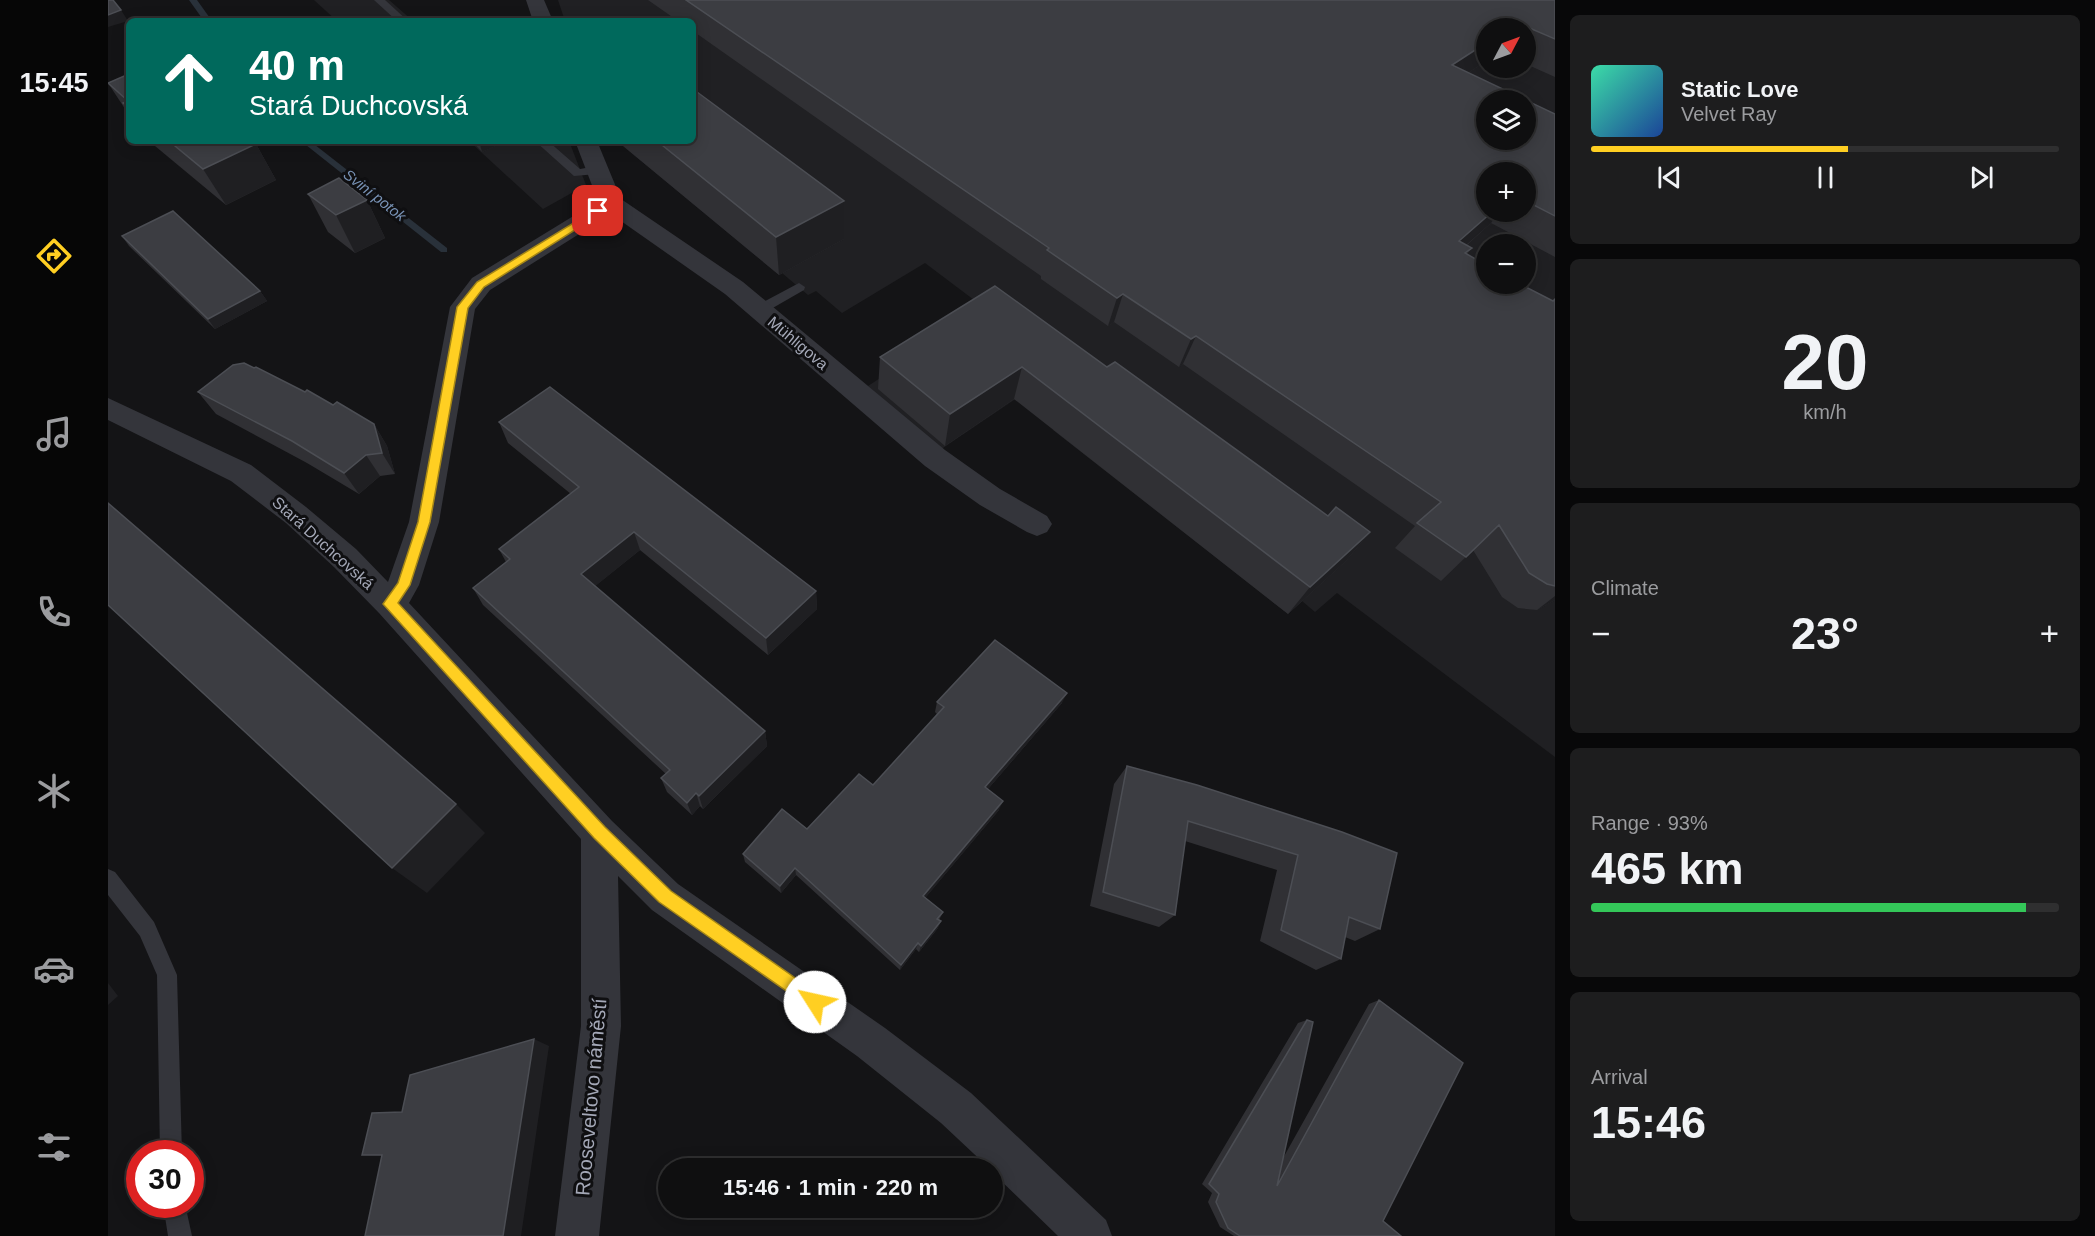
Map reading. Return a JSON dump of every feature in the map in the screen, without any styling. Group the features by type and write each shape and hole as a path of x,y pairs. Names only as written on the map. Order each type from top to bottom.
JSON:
{"street":[{"path":"535,0 542,18"},
{"path":"390,604 404,585 424,522 462,307 481,284 611,202 587,144"},
{"name":"Mühligova","path":"611,202 734,288 934,458 990,497 1037,524"},
{"name":"Stará Duchcovská","path":"108,408 241,473 296,515 345,558 390,604 599,833"},
{"path":"599,833 665,897 872,1042 956,1108 1090,1236"},
{"name":"Rooseveltovo náměstí","path":"577,1236 601,1026 599,833"}],"lane":[{"path":"379,0 400,18"},
{"path":"544,144 578,173 597,170"},
{"path":"759,310 799,287"},
{"path":"108,879 147,928 167,975 171,1140"},
{"path":"177,1218 180,1236"}],"shaded area":[{"path":"314,0 389,0 410,18 334,18"},
{"path":"558,0 1555,0 1555,757 1337,593 1315,612 1302,601 1288,614 1053,430 1059,426 1020,396 940,450 868,386 986,309 925,263 842,313 816,291 808,295 782,273 779,275 621,144 696,144 696,18 564,18"},
{"path":"472,144 570,144 586,185 543,209"}],"building":[{"path":"108,0 113,0 121,10 108,15"},
{"path":"686,0 1555,0 1555,39 1536,31 1536,18 1476,18 1476,49 1452,65 1505,90 1476,90 1476,150 1536,150 1536,105 1555,114 1555,216 1536,206 1536,162 1476,162 1476,222 1481,222 1459,241 1472,248 1465,253 1476,259 1476,294 1536,292 1553,301 1555,299 1555,586 1529,573 1499,525 1466,557 1417,523 1441,502 1196,336 1191,339 1123,294 1117,298 1047,250 1049,248"},
{"path":"126,75 126,99 108,83"},
{"path":"696,91 844,201 776,237 661,144 696,144"},
{"path":"173,144 256,144 203,169"},
{"path":"339,178 367,200 336,215 308,194"},
{"path":"173,211 260,291 208,319 122,236"},
{"path":"995,286 1107,367 1115,362 1328,516 1336,507 1370,532 1310,587 1022,367 950,414 880,357"},
{"path":"244,363 305,392 307,390 333,405 337,402 374,424 382,453 366,455 344,473 292,441 198,392 233,365"},
{"path":"550,387 816,591 766,638 634,532 581,574 765,731 699,796 696,793 687,803 661,778 670,770 473,588 510,559 499,549 579,487 499,422"},
{"path":"108,503 456,804 392,868 108,605"},
{"path":"995,640 1067,693 985,787 1003,801 923,896 943,912 937,919 941,921 921,946 918,943 901,965 795,868 780,886 743,854 782,809 807,829 859,774 873,785 944,707 937,702"},
{"path":"1127,766 1197,785 1342,832 1397,853 1380,929 1349,917 1341,959 1281,930 1298,855 1188,821 1175,915 1103,892"},
{"path":"1379,1000 1463,1063 1383,1221 1401,1236 1240,1236 1228,1228 1216,1202 1219,1194 1209,1184 1307,1020 1313,1022 1277,1186"},
{"path":"534,1039 503,1236 365,1236 382,1155 362,1155 372,1113 402,1112 410,1075"}],"waterway":[{"name":"Sviní potok","path":"193,0 206,18"},
{"name":"Sviní potok","path":"309,144 444,250"}],"route":[{"path":"598,211 481,284 462,307 424,522 404,585 390,604 599,833 665,897 815,1002"}]}
